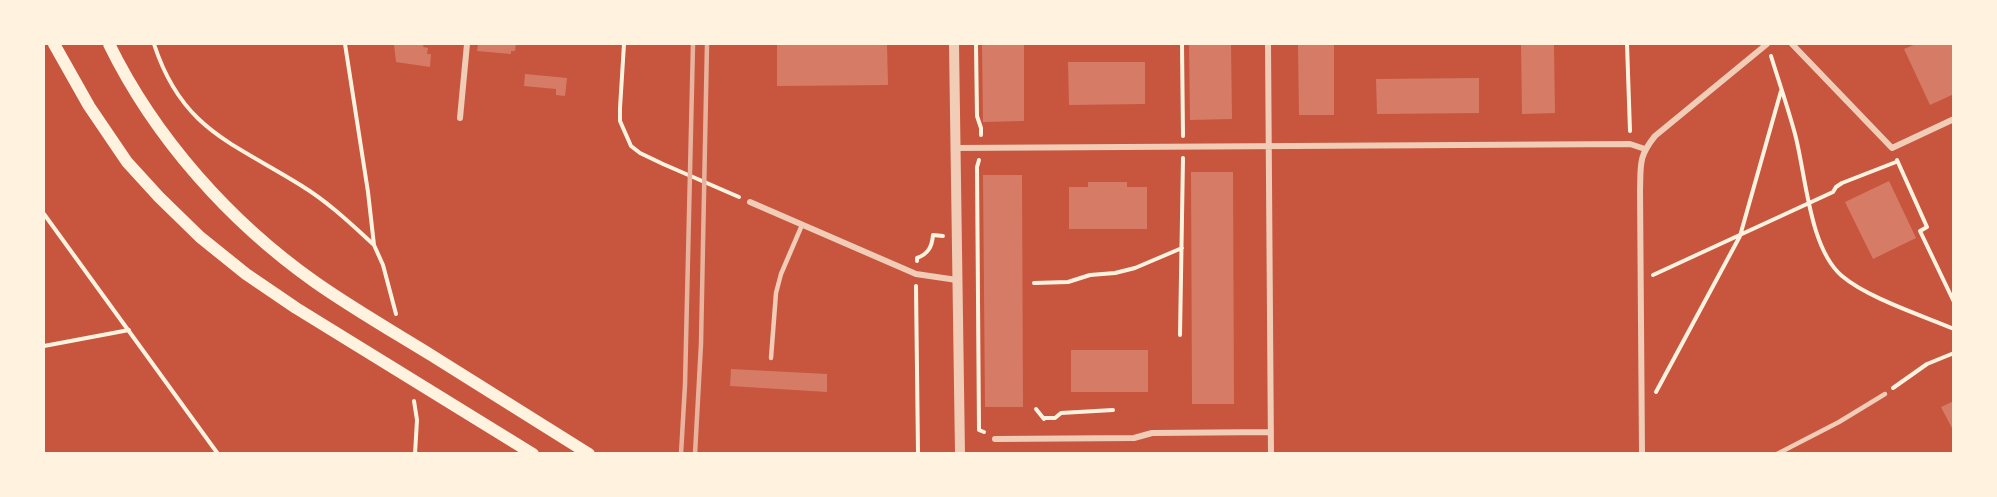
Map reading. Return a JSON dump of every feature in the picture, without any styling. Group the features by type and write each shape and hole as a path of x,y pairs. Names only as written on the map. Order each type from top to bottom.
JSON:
{"main road":[{"path":"54,44 89,106 127,162 159,198 200,237 246,274 296,308 533,453"},
{"path":"109,44 150,115 183,158 225,205 266,243 334,295 589,453"}],"street":[{"path":"460,118 467,44"},
{"path":"954,44 960,453"},
{"path":"1268,44 1271,453"},
{"path":"1642,453 1641,161 1645,149 1655,136 1767,44"},
{"path":"1792,44 1892,148 1953,119"},
{"path":"955,148 1630,144 1645,149"},
{"path":"750,202 916,274 957,280"},
{"path":"995,439 1134,438 1152,433 1271,432"}],"lane":[{"path":"771,358 776,293 781,274 802,225"},
{"path":"1777,453 1839,422 1885,394"}],"path":[{"path":"154,44 172,88 213,133 324,201 374,245"},
{"path":"345,44 374,245 383,265 397,320"},
{"path":"624,44 620,108 623,128 631,146 640,153 727,192"},
{"path":"1180,334 1182,44"},
{"path":"1627,44 1630,144"},
{"path":"1770,53 1795,135 1809,203 1825,255 1832,266 1842,276 1873,294 1953,329"},
{"path":"1643,414 1740,236 1781,90"},
{"path":"1892,148 1927,227 1920,231 1953,302"},
{"path":"1642,280 1833,192 1842,183 1898,162"},
{"path":"44,214 218,453"},
{"path":"918,453 917,258 929,250 933,235 978,236 980,430 995,439"},
{"path":"1034,283 1068,282 1090,275 1115,273 1135,268 1182,248"},
{"path":"44,346 129,330"},
{"path":"1885,394 1927,364 1953,352"},
{"path":"414,399 417,420 415,453"},
{"path":"1036,409 1044,418 1044,438"},
{"path":"1044,418 1055,418 1061,413 1113,410"}],"building":[{"path":"394,44 424,44 423,47 428,48 427,54 431,54 430,67 396,62"},
{"path":"478,44 516,44 515,51 511,51 511,54 477,51"},
{"path":"777,44 887,44 888,85 777,86"},
{"path":"982,44 1024,44 1024,121 983,122"},
{"path":"1189,44 1231,44 1232,119 1190,120"},
{"path":"1298,44 1334,44 1334,115 1299,115"},
{"path":"1521,44 1554,44 1555,113 1522,114"},
{"path":"1916,44 1954,44 1954,94 1930,105 1904,49"},
{"path":"1068,62 1145,62 1145,104 1069,105"},
{"path":"525,74 567,78 565,96 556,95 556,89 524,86"},
{"path":"1479,78 1479,113 1377,114 1376,79"},
{"path":"1191,172 1233,172 1234,404 1192,404"},
{"path":"983,175 1022,175 1023,407 985,407"},
{"path":"1889,181 1916,238 1873,259 1845,202"},
{"path":"1088,182 1127,182 1127,187 1147,187 1147,229 1069,229 1069,187 1088,187"},
{"path":"1071,350 1148,350 1148,392 1071,392"},
{"path":"731,369 827,374 827,392 730,386"},
{"path":"1954,401 1954,432 1941,407"}],"railway":[{"path":"681,454 685,385 693,44"},
{"path":"695,454 701,344 707,44"}]}
